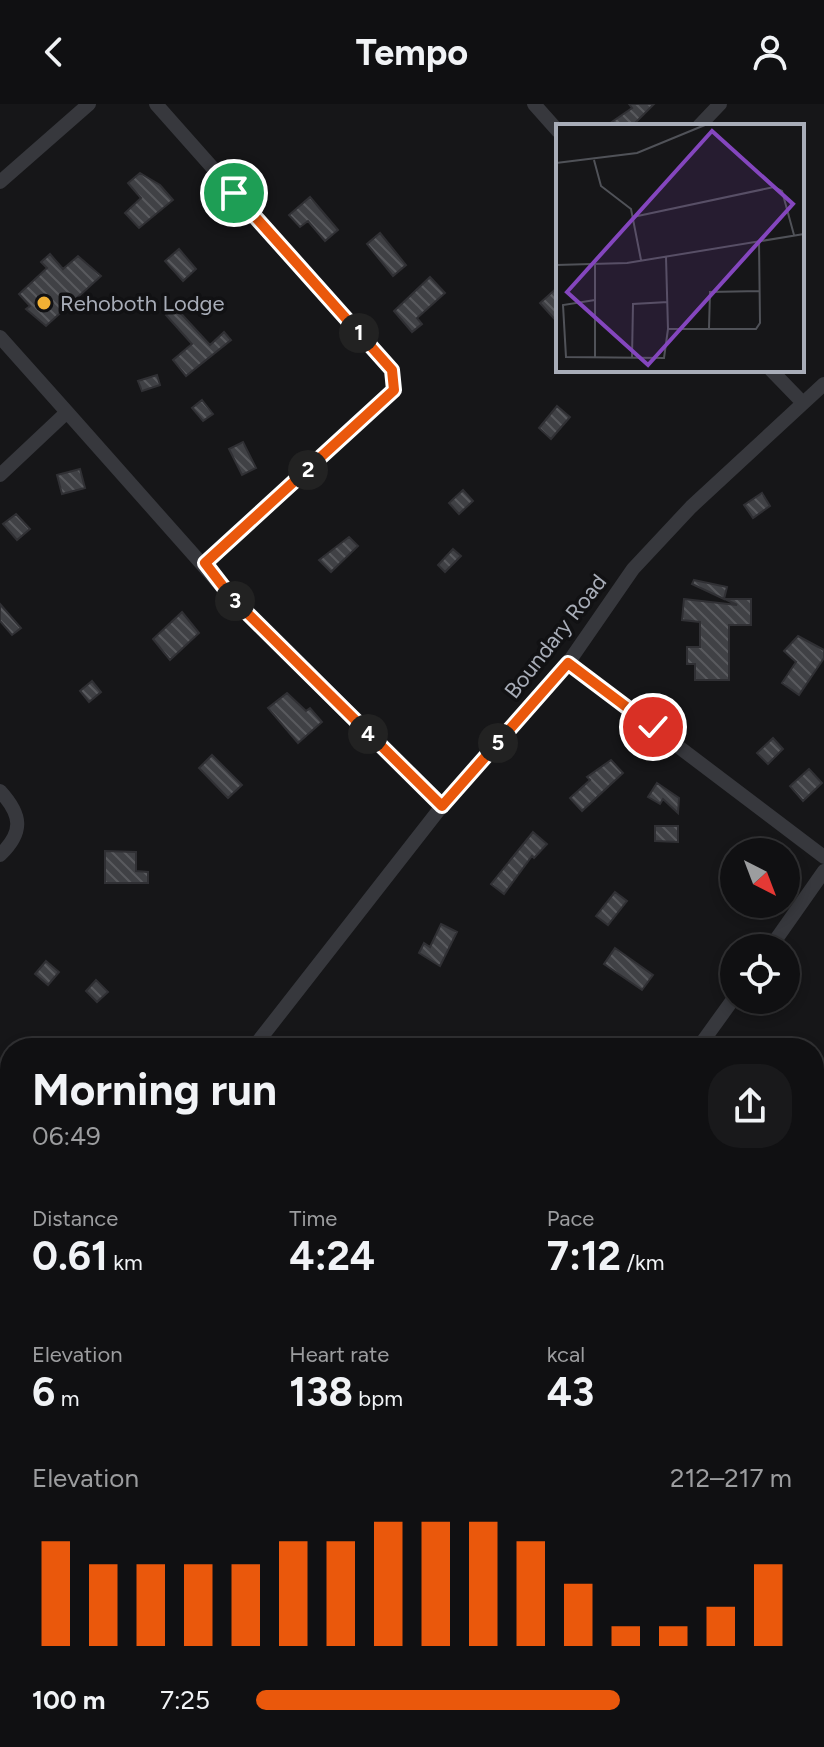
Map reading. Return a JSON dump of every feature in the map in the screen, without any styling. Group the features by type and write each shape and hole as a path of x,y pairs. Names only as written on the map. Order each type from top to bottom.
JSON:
{"street":[{"path":"0,182 89,104"},
{"path":"156,104 392,370 394,390 205,563"},
{"path":"534,104 556,129"},
{"path":"701,124 720,104"},
{"path":"0,337 205,563 232,598 442,806"},
{"path":"773,372 803,403"},
{"name":"Boundary Road","path":"261,1038 442,806 568,663 633,569 691,507 824,384"},
{"path":"0,475 67,412"},
{"path":"568,663 824,857"},
{"path":"0,791 19,818 18,832 0,855"},
{"path":"780,934 824,871"},
{"path":"705,1038 722,1014"}],"building":[{"path":"629,104 654,104 634,124 609,124 632,108"},
{"path":"140,173 160,185 173,200 139,228 125,213 141,198 128,183"},
{"path":"310,197 338,230 325,241 308,221 300,227 289,215"},
{"path":"380,233 406,265 393,276 367,244"},
{"path":"179,249 196,269 183,281 165,261"},
{"path":"50,254 63,269 78,256 101,276 46,326 26,309 30,306 19,294 47,268 41,262"},
{"path":"430,277 445,293 417,318 422,324 412,332 394,311"},
{"path":"556,289 556,321 540,303"},
{"path":"175,307 210,345 224,332 231,340 186,376 173,360 192,344 166,315"},
{"path":"157,375 160,385 142,391 138,381"},
{"path":"202,400 213,414 203,421 192,408"},
{"path":"557,406 570,417 551,439 539,428"},
{"path":"243,442 256,468 242,475 229,449"},
{"path":"80,469 85,488 62,494 57,475"},
{"path":"463,490 473,501 459,514 449,503"},
{"path":"762,493 770,506 753,518 744,505"},
{"path":"16,514 30,529 17,540 3,524"},
{"path":"349,537 358,546 331,572 319,560"},
{"path":"453,549 461,556 445,572 438,565"},
{"path":"694,580 727,587 724,599 692,584"},
{"path":"684,599 737,605 725,599 751,599 751,625 729,625 729,680 695,680 695,664 687,664 687,647 700,647 700,622 682,620"},
{"path":"0,604 21,628 12,635 0,621"},
{"path":"182,612 199,633 170,660 153,639"},
{"path":"798,636 824,650 824,658 799,695 782,683 796,662 784,651"},
{"path":"92,681 101,692 89,702 80,691"},
{"path":"287,693 306,711 310,708 322,722 298,743 268,708"},
{"path":"773,738 783,749 768,764 757,753"},
{"path":"212,755 242,785 228,798 199,768"},
{"path":"611,760 623,773 582,811 570,798 590,780 587,777"},
{"path":"809,769 822,783 803,801 790,786"},
{"path":"657,783 679,798 678,813 663,799 660,804 648,797"},
{"path":"655,826 678,826 678,842 655,841"},
{"path":"533,832 547,844 534,858 532,856 504,894 491,884"},
{"path":"105,851 136,852 136,871 148,872 148,883 105,883"},
{"path":"615,892 627,901 608,925 596,916"},
{"path":"441,924 457,932 440,966 419,953 424,943 430,947"},
{"path":"615,948 653,975 642,990 604,964"},
{"path":"46,961 59,972 48,985 35,974"},
{"path":"96,980 108,992 97,1002 86,991"}],"place":[{"name":"Rehoboth Lodge","path":"44,303"}],"route":[{"path":"234,193 392,370 394,390 205,563 232,598 442,806 568,663 653,727"}]}
